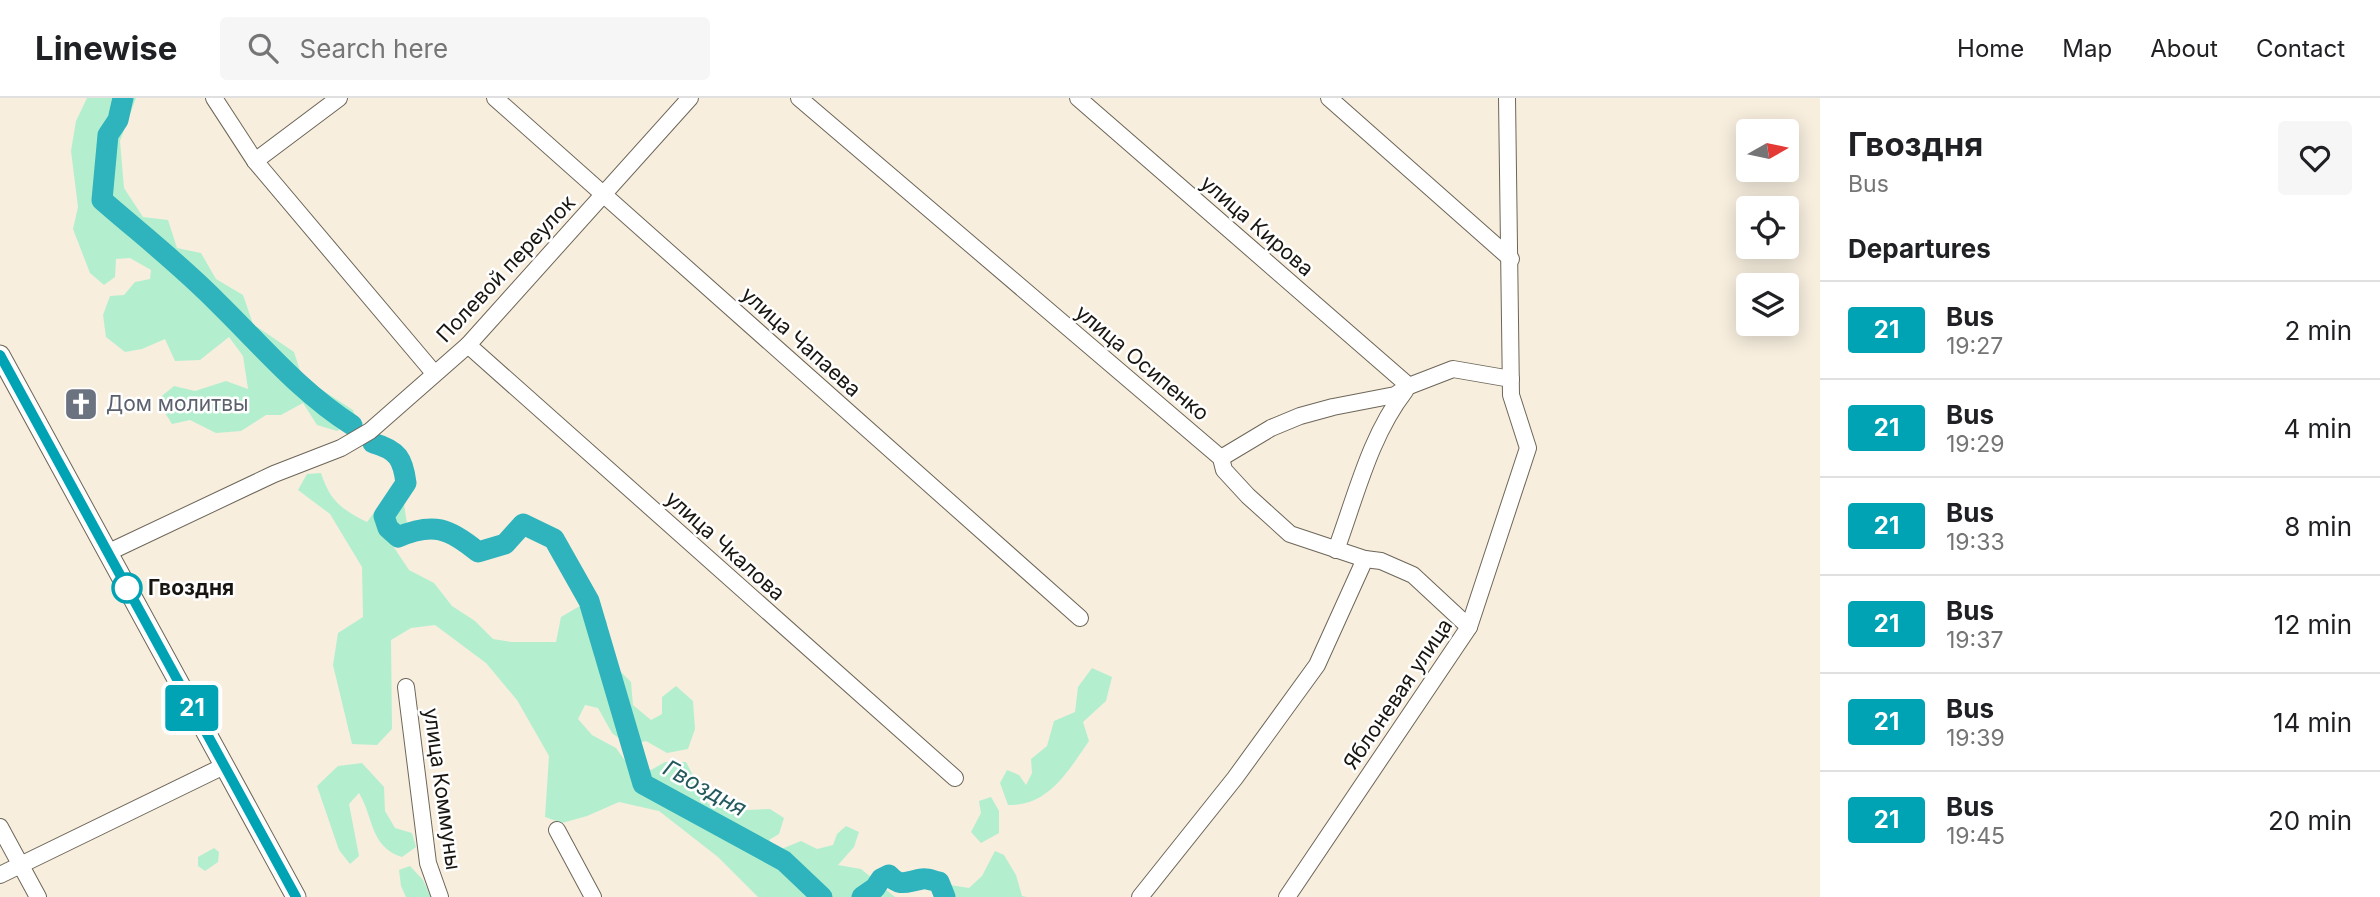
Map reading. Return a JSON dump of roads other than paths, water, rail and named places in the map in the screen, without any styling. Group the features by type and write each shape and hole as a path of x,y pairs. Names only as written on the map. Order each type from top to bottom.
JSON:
{"main road":[{"path":"0,355 296,897"}],"street":[{"path":"214,98 255,161 434,373"},
{"path":"255,161 339,98"},
{"name":"улица Чапаева","path":"495,98 1080,618"},
{"name":"Полевой переулок","path":"107,553 274,474 351,443 394,412 468,345 690,98"},
{"name":"улица Осипенко","path":"799,98 1221,458 1224,470 1261,510 1290,534 1365,559 1381,561 1413,575 1469,626"},
{"name":"улица Кирова","path":"1078,98 1409,386"},
{"path":"1329,98 1511,259"},
{"name":"Яблоневая улица","path":"1287,897 1469,626 1528,448 1511,395 1507,98"},
{"name":"улица Чкалова","path":"468,345 955,778"},
{"path":"1221,458 1270,428 1300,416 1395,395 1409,386 1453,369 1511,379"},
{"path":"1336,550 1377,437 1392,407 1409,386"},
{"path":"1140,897 1236,778 1317,666 1365,559"},
{"name":"улица Коммуны","path":"406,687 428,863 440,897"},
{"path":"0,875 224,766"},
{"path":"0,827 38,897"},
{"path":"557,830 593,897"}],"waterway":[{"name":"Гвоздня","path":"123,98 118,120 108,135 102,200 190,276 298,383 352,425"},
{"name":"Гвоздня","path":"373,443 394,452 403,468 406,483 384,516 388,528 398,537 421,530 440,530 458,537 478,552 505,544 523,524 554,539 589,601 643,784 784,861 822,897"},
{"name":"Гвоздня","path":"862,897 889,875 901,883 924,879 939,882 945,897"}],"place":[{"name":"Дом молитвы","path":"81,404"},
{"name":"Гвоздня","path":"127,588"}]}
